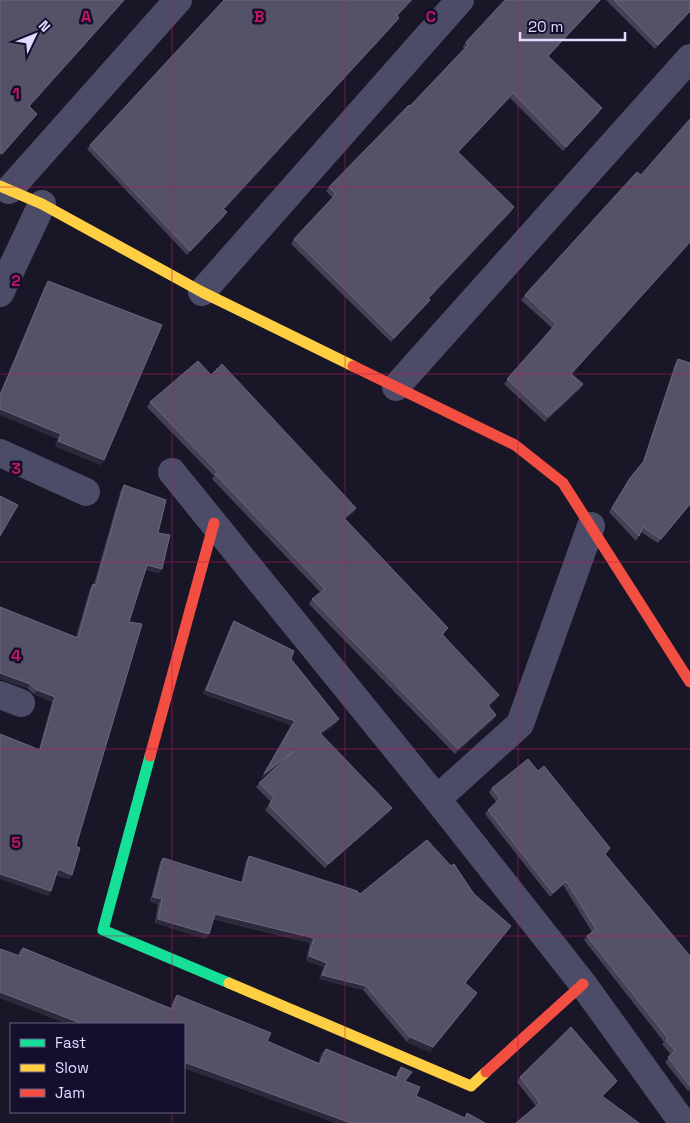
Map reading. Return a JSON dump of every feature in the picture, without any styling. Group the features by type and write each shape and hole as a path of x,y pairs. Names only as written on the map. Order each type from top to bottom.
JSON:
{"street":[{"path":"178,0 5,188 42,204 202,292 516,444 563,483 690,682"},
{"path":"202,292 460,0"},
{"path":"396,386 690,58"},
{"path":"0,293 42,204"},
{"path":"0,454 86,492"},
{"path":"172,472 437,799 583,984 682,1123"},
{"path":"214,523 103,930 471,1086 583,984"},
{"path":"437,799 520,724 591,526"}],"building":[{"path":"0,0 124,0 29,106 37,114 2,154 0,153"},
{"path":"224,0 411,0 397,15 399,18 223,209 227,212 190,251 90,145"},
{"path":"505,0 600,0 548,56 602,108 566,147 513,93 458,152 514,207 428,298 430,300 394,338 294,239 336,194 329,187 468,45 466,42"},
{"path":"614,0 690,0 690,11 658,45"},
{"path":"690,119 690,242 571,374 583,384 548,417 507,379 556,324 525,295 637,172 641,175"},
{"path":"48,281 162,325 104,460 58,441 61,434 0,409 0,396"},
{"path":"678,359 690,363 690,504 661,539 643,527 639,536 612,508 630,478 644,461"},
{"path":"198,361 211,375 222,364 356,508 344,518 448,628 442,634 499,695 488,705 496,715 458,749 312,599 325,589 215,474 218,472 150,402"},
{"path":"124,485 166,500 158,533 170,535 162,569 147,565 129,622 142,624 76,846 80,848 72,875 58,869 51,891 0,874 0,734 40,750 55,697 37,690 30,684 0,673 0,607 78,638 93,584 96,585"},
{"path":"0,496 18,505 0,536"},
{"path":"234,621 294,651 291,659 339,719 320,733 392,808 328,864 269,805 274,797 259,783 294,751 264,774 295,721 206,690"},
{"path":"528,759 538,771 544,766 610,848 605,854 690,956 690,1086 668,1057 675,1051 666,1040 668,1038 587,936 596,929 566,881 553,893 488,810 500,799 492,788"},
{"path":"427,840 451,866 454,864 474,894 511,926 465,983 477,993 433,1047 410,1037 366,986 322,975 327,963 309,956 314,938 215,914 209,934 158,919 162,899 153,897 163,858 243,883 249,856 357,891 360,894"},
{"path":"23,948 172,1009 177,995 271,1033 267,1041 320,1064 326,1049 397,1078 401,1067 412,1072 405,1081 420,1087 416,1096 465,1118 467,1113 485,1123 351,1123 185,1062 185,1023 80,1023 0,992 0,949 20,956"},
{"path":"571,1027 617,1081 602,1096 639,1123 516,1123 540,1103 520,1077"}],"traffic: fast":[{"path":"150,756 103,930 229,983"}],"traffic: slow":[{"path":"0,186 42,204 202,292 353,366"},
{"path":"229,983 471,1086 486,1072"}],"traffic: jam":[{"path":"353,366 515,445 563,483 690,682"},
{"path":"150,756 214,523"},
{"path":"486,1072 583,984"}]}
